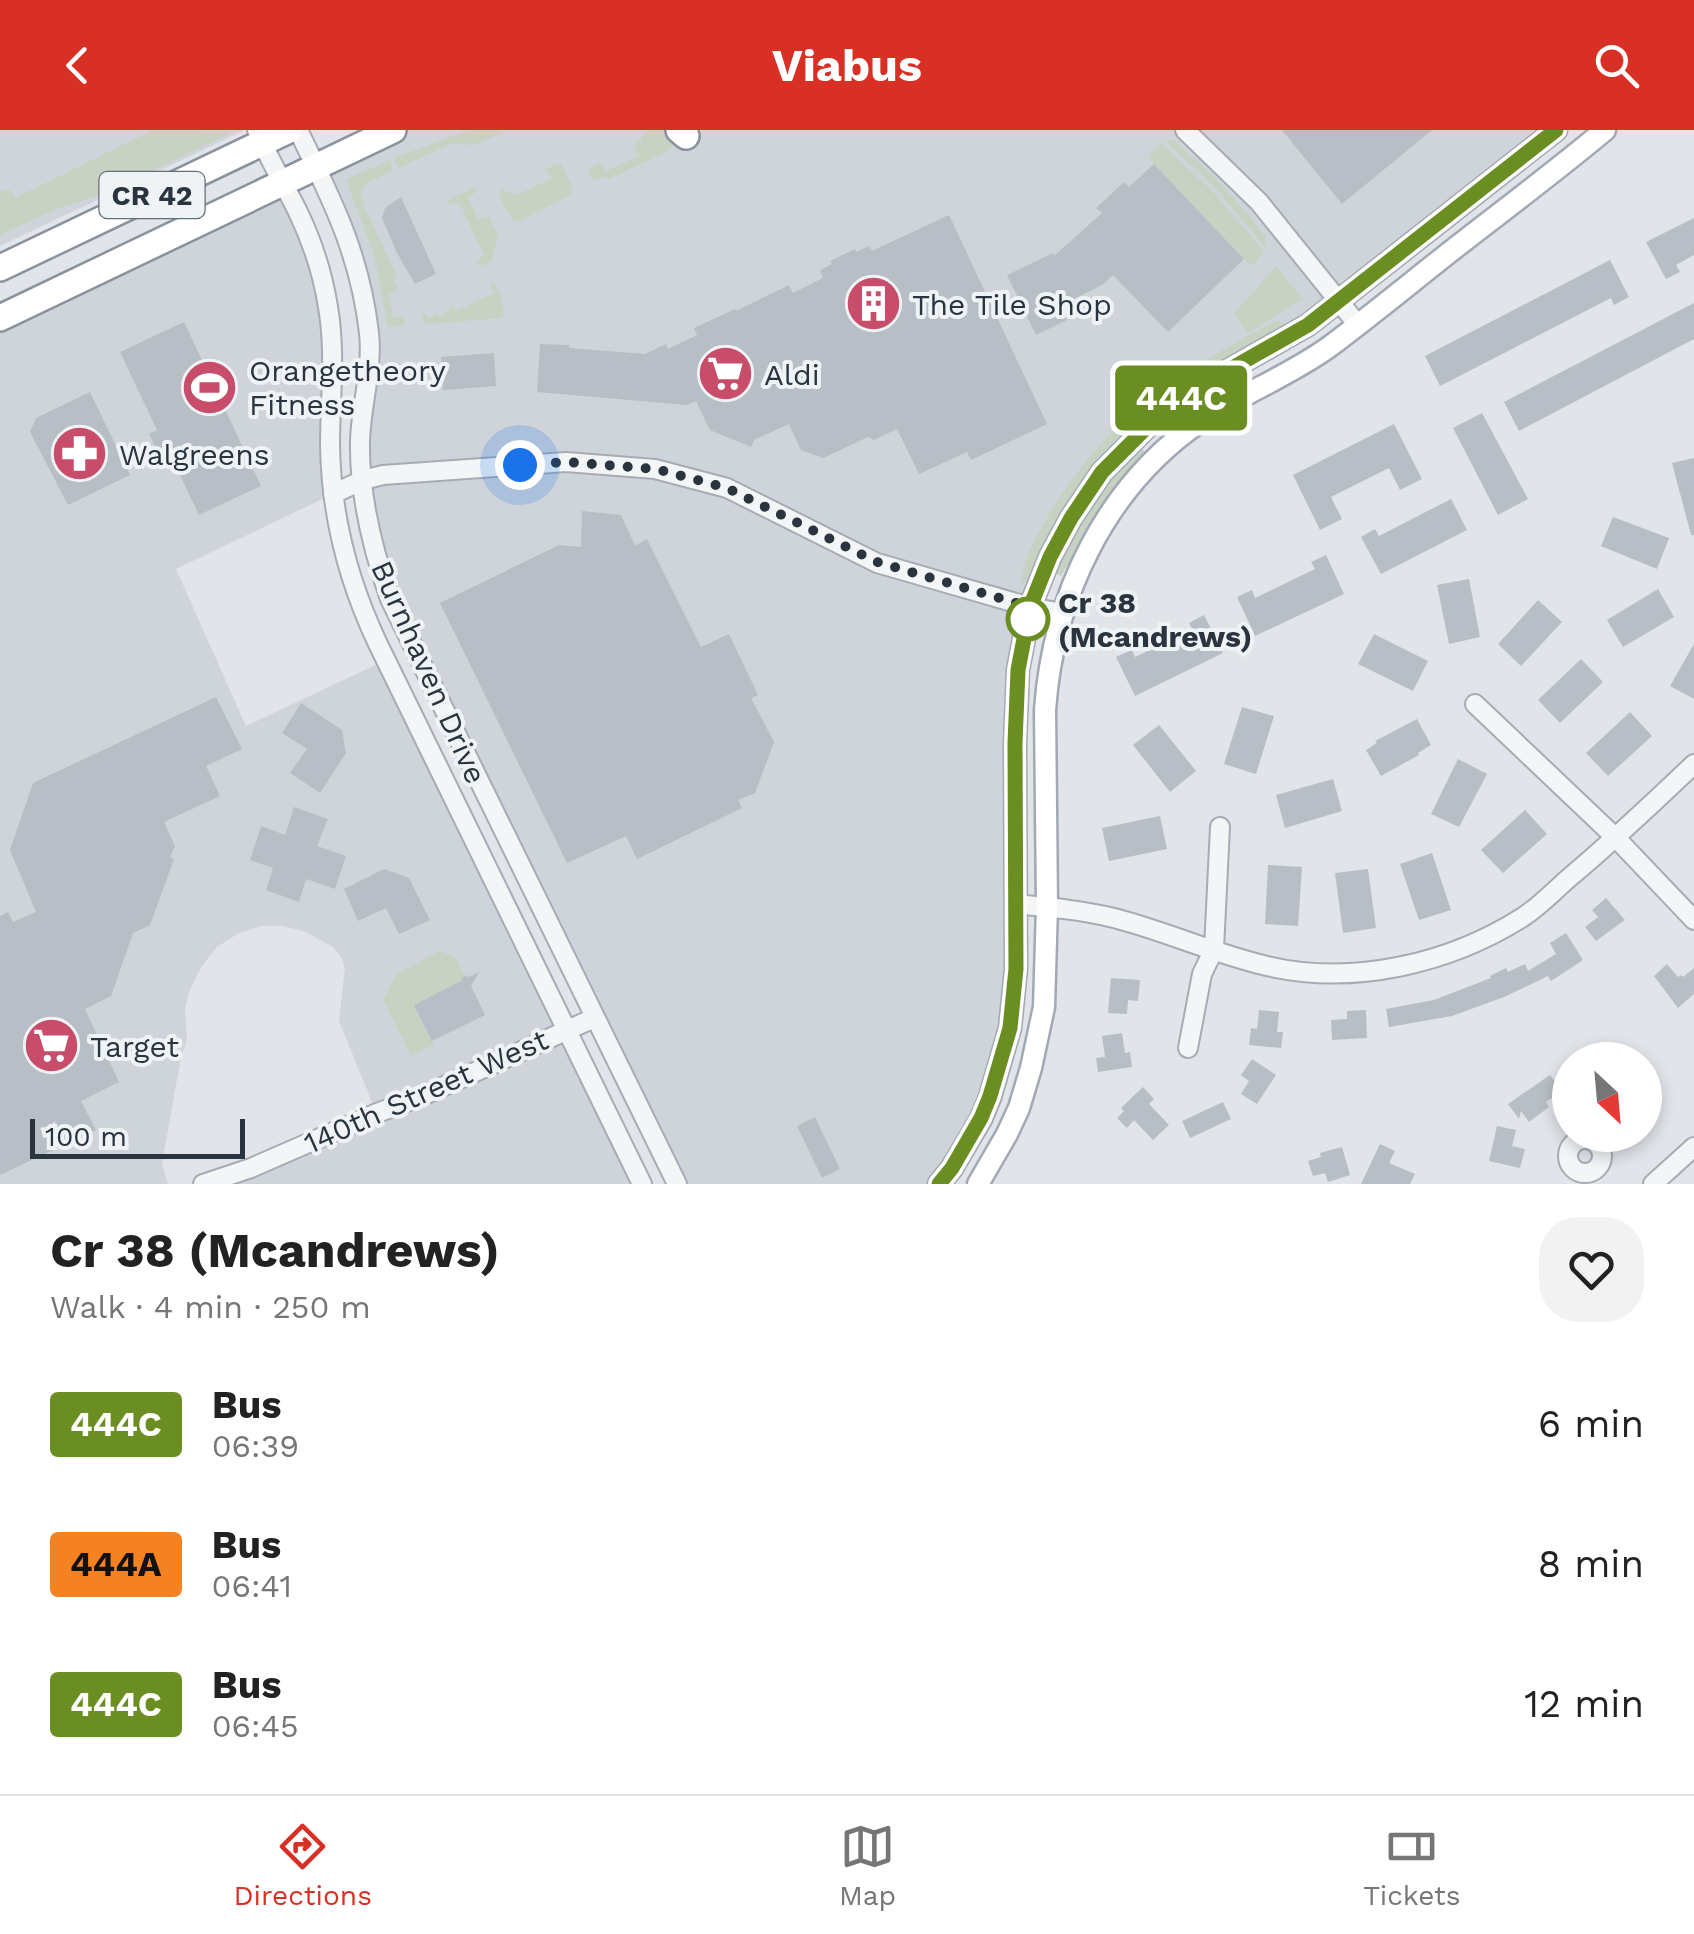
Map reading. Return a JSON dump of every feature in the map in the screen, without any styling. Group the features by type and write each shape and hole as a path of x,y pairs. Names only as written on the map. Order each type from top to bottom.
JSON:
{"highway":[{"name":"CR 42","path":"0,268 260,136 289,130"},
{"name":"CR 42","path":"0,318 392,132"}],"main road":[{"path":"939,1184 981,1118 1010,1028 1014,999 1018,670 1030,607 1071,518 1102,472 1183,396 1308,325 1556,130"},
{"path":"978,1184 1019,1108 1036,1052 1044,1007 1046,710 1052,648 1078,571 1097,535 1126,492 1201,421 1326,349 1605,130"}],"street":[{"name":"Burnhaven Drive","path":"298,130 345,230 356,264 370,338 360,440 364,508 379,570 677,1184"},
{"path":"1185,130 1259,202 1358,324"},
{"name":"Burnhaven Drive","path":"260,136 312,246 328,305 334,377 330,445 333,494 336,523 352,583 363,613 642,1184"},
{"path":"333,494 383,475 566,462 656,469 727,488 877,562 1062,613"},
{"path":"1475,704 1616,838 1694,920"},
{"path":"1015,904 1114,918 1267,966 1317,973 1376,970 1430,960 1482,940 1526,915 1694,764"},
{"path":"1188,1048 1202,974 1214,949 1220,827"},
{"name":"140th Street West","path":"203,1184 251,1168 420,1097 594,1018"},
{"path":"1653,1184 1694,1148"}],"shaded area":[{"path":"0,130 243,130 243,131 0,246"},
{"path":"393,130 1556,130 1308,325 1132,440 1030,607 1015,743 1003,1059 939,1184 677,1184 404,631 364,508 369,338 316,167"},
{"path":"283,183 328,305 333,494 176,569 246,726 386,660 642,1184 203,1184 376,1112 339,1021 345,968 341,957 333,947 306,932 262,926 239,933 217,947 201,967 189,992 185,1009 187,1040 162,1164 168,1184 0,1184 0,318"}],"green space":[{"path":"153,130 235,131 105,193 54,210 0,235 0,192 11,191 15,198"},
{"path":"469,130 509,130 474,145 446,146 399,168 393,158"},
{"path":"647,130 669,130 673,143 670,150 609,179 607,176 593,181 588,173 592,167 601,163 606,171 638,156 634,144 638,141 642,145 640,140"},
{"path":"1175,140 1217,179 1266,236 1266,248 1215,188 1165,141"},
{"path":"1162,143 1215,194 1264,251 1254,265 1148,157"},
{"path":"390,160 393,171 366,183 360,193 397,276 394,280 398,289 389,294 393,317 405,321 402,326 388,327 375,258 346,179"},
{"path":"557,163 572,186 571,195 519,221 512,220 499,196 501,189 517,195 552,178 544,170"},
{"path":"475,188 478,191 468,197 478,219 489,216 498,234 492,260 484,266 475,262 484,255 459,202 448,204 451,198"},
{"path":"1276,266 1303,299 1248,333 1234,314"},
{"path":"490,284 500,291 504,314 501,318 424,322 422,311 429,318 436,313 439,317 451,309 449,300 456,311 494,293"},
{"path":"1278,319 1284,327 1197,376 1127,430 1077,488 1031,576 1021,585 1037,535 1076,475 1114,429 1174,379"},
{"path":"1139,446 1145,451 1140,459 1099,513 1061,576 1054,573 1091,506"},
{"path":"439,951 455,957 464,975 461,981 414,1005 434,1045 411,1055 383,1000 397,974"}],"building":[{"path":"1282,130 1432,130 1342,204"},
{"path":"1154,164 1244,259 1168,332 1113,275 1102,285 1060,306 1067,320 1036,335 1007,275 1053,253 1054,256 1102,213 1096,208 1124,182 1129,187"},
{"path":"401,197 436,274 415,284 382,218 385,208"},
{"path":"949,215 1047,424 971,460 967,452 919,474 897,429 874,440 868,437 823,458 801,450 789,424 754,440 751,447 710,430 696,401 687,405 537,392 540,344 645,354 666,344 668,349 697,335 694,328 735,309 789,285 793,293 823,278 820,270 855,249 856,252 869,246 872,251"},
{"path":"1694,218 1694,255 1676,265 1680,272 1666,279 1646,242"},
{"path":"1610,260 1629,297 1614,305 1611,298 1440,386 1425,356"},
{"path":"1694,303 1694,339 1519,431 1504,402"},
{"path":"184,322 261,486 199,515 170,454 161,458 149,434 157,430 120,352"},
{"path":"494,353 496,386 443,390 441,357"},
{"name":"Walgreens","path":"90,392 130,475 68,505 30,432 36,418"},
{"path":"1482,413 1528,499 1498,515 1453,428"},
{"path":"1394,424 1422,479 1400,490 1389,468 1331,497 1342,519 1320,530 1293,475"},
{"path":"1694,458 1694,535 1691,535 1672,463"},
{"path":"1451,499 1467,530 1381,574 1361,537 1375,529 1379,536"},
{"path":"582,511 621,515 635,546 647,539 701,647 729,634 758,695 751,698 774,742 755,793 738,800 742,808 637,859 626,836 567,863 440,603 559,545 581,547"},
{"path":"1613,517 1669,538 1657,569 1601,546"},
{"path":"1326,555 1344,594 1255,636 1237,597 1252,590 1255,598 1315,569 1311,562"},
{"path":"1469,579 1480,637 1449,644 1437,585"},
{"path":"1658,589 1674,617 1623,647 1607,620"},
{"path":"1538,600 1562,622 1521,666 1498,644"},
{"path":"1204,615 1223,653 1135,696 1116,657 1132,650 1135,657 1192,629 1189,623"},
{"path":"1374,634 1428,661 1413,691 1358,664"},
{"path":"1694,644 1694,699 1670,686"},
{"path":"1581,659 1603,682 1560,723 1538,700"},
{"path":"216,697 242,749 206,766 220,796 164,822 175,846 170,857 174,859 150,925 133,933 111,996 85,1009 119,1082 81,1101 96,1130 0,1175 0,916 8,912 13,922 36,912 10,850 33,783"},
{"path":"301,703 342,730 346,753 320,793 290,773 307,749 282,733"},
{"path":"1242,707 1274,716 1256,774 1224,764"},
{"path":"1630,712 1652,736 1608,776 1586,753"},
{"path":"1417,719 1431,745 1381,776 1366,750 1375,741"},
{"path":"1159,725 1196,771 1170,792 1133,745"},
{"path":"1458,759 1487,774 1459,827 1431,814"},
{"path":"1333,779 1342,811 1285,828 1276,795"},
{"path":"294,807 328,819 317,846 346,856 335,889 306,879 299,902 266,890 273,868 250,860 261,826 285,835"},
{"path":"1525,810 1547,834 1503,873 1481,850"},
{"path":"1160,816 1167,849 1109,861 1102,828"},
{"path":"1432,853 1451,910 1419,920 1400,864"},
{"path":"1268,865 1302,867 1298,926 1265,924"},
{"path":"384,869 409,878 430,920 399,934 386,908 358,921 344,889"},
{"path":"1368,869 1376,928 1343,933 1335,873"},
{"path":"1606,898 1625,920 1596,941 1585,927 1598,917 1592,910"},
{"path":"1566,933 1583,960 1551,981 1548,976 1452,1016 1389,1027 1386,1009 1434,1000 1491,978 1506,968 1508,972 1525,964 1528,971 1556,954 1550,943"},
{"path":"1667,964 1678,977 1694,968 1694,994 1678,1008 1654,976"},
{"path":"479,972 471,986 485,1015 432,1041 414,1005 461,981 464,975"},
{"path":"1111,978 1140,980 1138,1001 1128,1000 1127,1014 1108,1013"},
{"path":"1259,1010 1279,1012 1277,1032 1283,1032 1281,1048 1249,1045 1251,1028 1257,1029"},
{"path":"1366,1010 1367,1038 1332,1040 1331,1020 1347,1019 1347,1011"},
{"path":"1122,1033 1132,1067 1098,1072 1096,1058 1105,1057 1102,1036"},
{"path":"1252,1059 1276,1075 1257,1104 1241,1094 1249,1081 1241,1075"},
{"path":"1550,1075 1552,1078 1552,1098 1546,1102 1549,1107 1529,1122 1521,1111 1519,1119 1508,1104"},
{"path":"1143,1087 1154,1099 1149,1104 1169,1125 1153,1140 1134,1120 1127,1128 1117,1118 1124,1111 1121,1108"},
{"path":"1223,1102 1231,1119 1190,1138 1182,1121"},
{"path":"815,1117 840,1169 822,1178 797,1126"},
{"path":"1497,1126 1516,1130 1512,1146 1525,1149 1520,1168 1489,1161"},
{"path":"1380,1144 1395,1151 1389,1163 1415,1174 1410,1184 1361,1184"},
{"path":"1342,1147 1350,1175 1328,1182 1325,1173 1313,1176 1308,1161"}],"bus line":[{"name":"444C","path":"939,1184 981,1118 1010,1028 1016,969 1018,670 1030,607 1071,518 1102,472 1160,414 1183,396 1308,325 1556,130"}],"place":[{"name":"The Tile Shop","path":"873,304"},
{"name":"Aldi","path":"725,374"},
{"name":"Orangetheory Fitness","path":"210,387"},
{"name":"Walgreens","path":"80,454"},
{"name":"Cr 38 (Mcandrews)","path":"1028,619"},
{"name":"Target","path":"51,1046"}],"route":[{"path":"520,465 566,462 656,469 727,488 877,562 1030,607 1028,619"}]}
